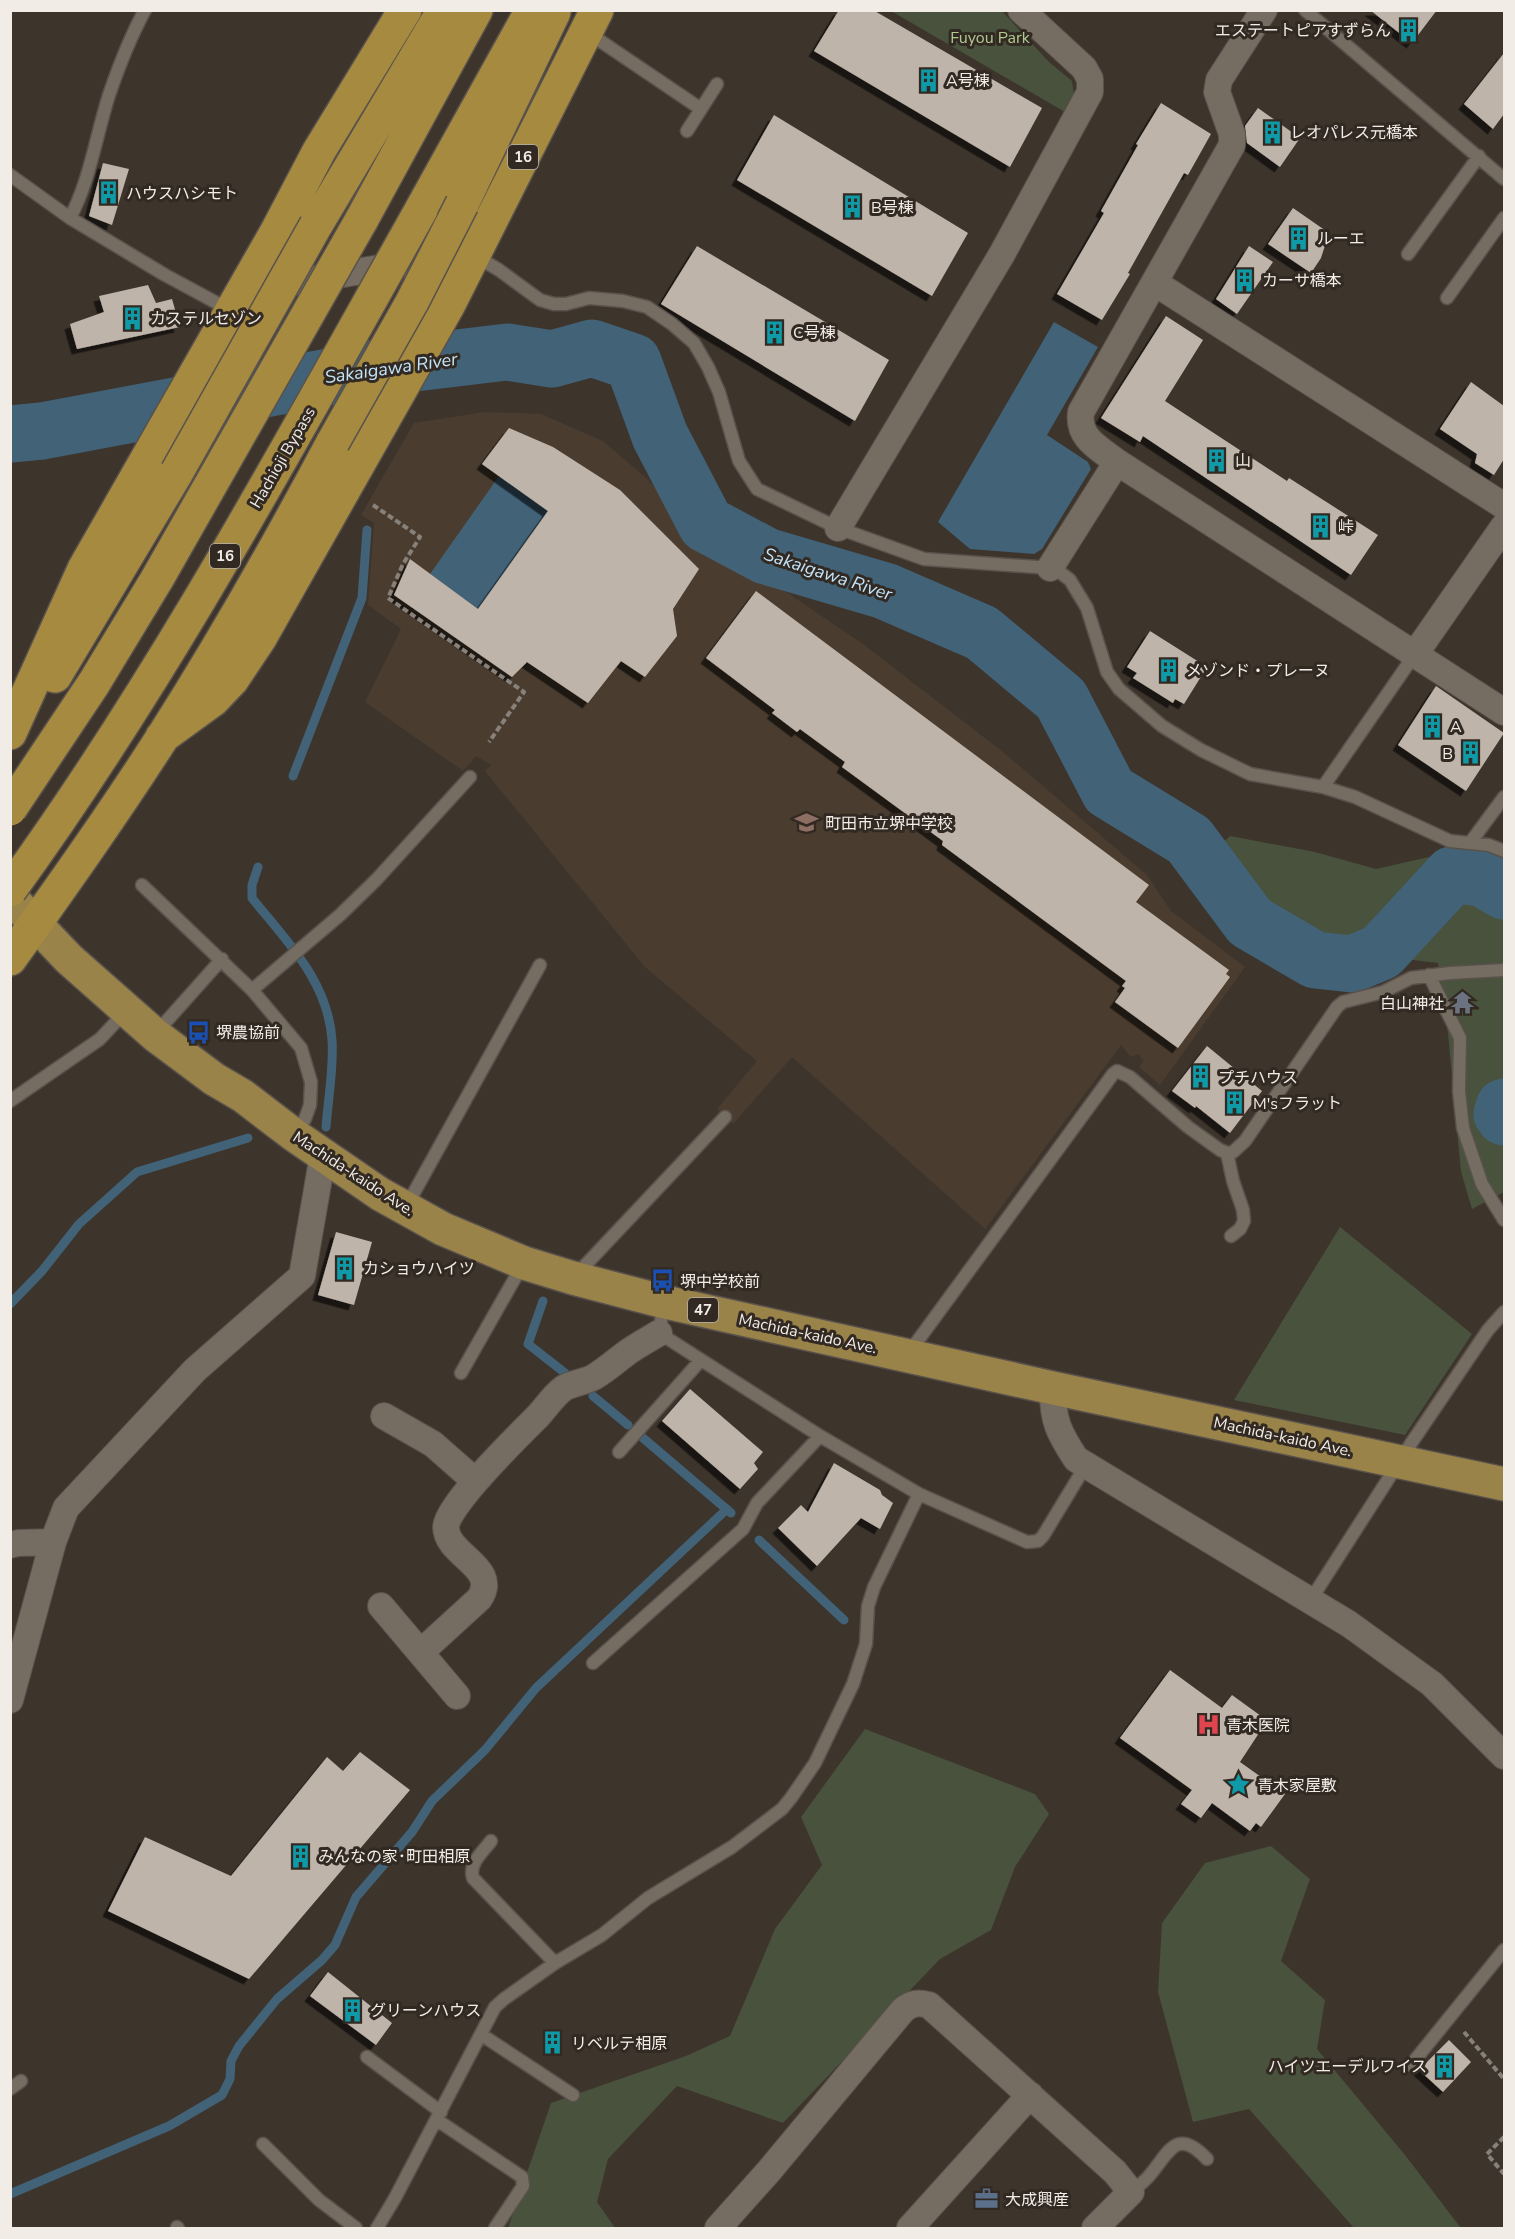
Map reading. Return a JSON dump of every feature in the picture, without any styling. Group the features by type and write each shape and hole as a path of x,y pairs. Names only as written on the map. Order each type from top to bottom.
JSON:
{"highway":[{"path":"10,733 84,569 254,271 319,151 405,10"},
{"path":"10,743 62,665 177,472 316,225 444,10"},
{"path":"10,809 94,683 157,579 362,219 476,10"},
{"name":"Hachioji Bypass","path":"10,890 64,815 197,605 532,10"},
{"name":"16","path":"10,959 90,846 162,737 234,620 412,302 462,204 555,10"},
{"name":"16","path":"162,737 213,700 232,680 260,638 449,304 591,21"}],"main road":[{"name":"Machida-kaido Ave.","path":"10,897 69,959 155,1035 294,1135 405,1209 524,1263 665,1302 1504,1484"}],"street":[{"path":"838,528 1002,254 1090,92 1090,79 1084,68 1021,10"},
{"path":"1264,10 1217,85 1217,92 1232,134 1232,145 1081,412 1080,421 1088,440 1118,462 1504,712"},
{"path":"254,271 267,278 290,283 453,256 474,255"},
{"path":"1155,283 1504,506"},
{"path":"1050,568 1118,462"},
{"path":"1415,654 1504,526"},
{"path":"10,1700 53,1542 66,1508 195,1370 302,1276 323,1155"},
{"path":"421,1652 479,1599 485,1590 485,1580 480,1572 447,1536 446,1526 449,1517 476,1481 564,1389 595,1377 659,1333"},
{"path":"1053,1388 1052,1411 1062,1437 1076,1459 1349,1624 1432,1684 1504,1756"},
{"path":"384,1416 433,1444 476,1481"},
{"path":"10,1545 18,1542 53,1542"},
{"path":"381,1606 457,1696"},
{"path":"718,2229 903,2010 910,2004 920,2002 929,2005 1030,2095 1115,2172 1131,2192 1095,2229"},
{"path":"910,2229 1030,2095"}],"lane":[{"path":"70,218 80,199 110,95 129,42 145,10"},
{"path":"1305,10 1504,179"},
{"path":"591,21 701,109"},
{"path":"687,131 717,84"},
{"path":"1408,254 1479,156"},
{"path":"10,175 70,218 165,275 231,310"},
{"path":"1447,298 1504,218"},
{"path":"474,255 540,300 554,304 566,304 589,298 623,301 646,307 672,324 694,343 708,367 719,392 739,461 757,489 838,528 924,559 1050,568 1061,573 1070,580 1087,608 1107,672 1119,689 1162,726 1201,750 1250,774 1323,787 1355,797 1450,841 1489,845 1504,851"},
{"path":"1323,787 1415,654"},
{"path":"252,990 340,915 376,880 470,777"},
{"path":"1470,843 1504,797"},
{"path":"142,885 222,959 252,990 301,1048 310,1082 310,1105 305,1119 294,1135"},
{"path":"155,1035 222,959"},
{"path":"405,1209 540,965"},
{"path":"1227,1153 1239,1149 1340,1005 1383,992 1411,978 1504,970"},
{"path":"1429,975 1460,1038 1459,1091 1463,1128 1482,1184 1504,1220"},
{"path":"10,1101 100,1039 126,1010"},
{"path":"908,1355 1116,1071 1130,1077 1188,1127 1227,1153 1233,1181 1244,1210 1244,1221 1240,1229 1231,1236"},
{"path":"573,1278 725,1117"},
{"path":"461,1373 524,1263"},
{"path":"665,1302 659,1333 700,1361 820,1436 919,1494 1027,1542 1033,1542 1043,1536 1086,1465"},
{"path":"1310,1601 1402,1461 1412,1442 1488,1330 1504,1312"},
{"path":"619,1452 700,1361"},
{"path":"593,1663 743,1529 757,1503 820,1436"},
{"path":"377,2229 495,2007 555,1963 602,1935 648,1898 732,1846 782,1809 791,1798 815,1763 853,1684 866,1644 868,1606 874,1587 919,1494"},
{"path":"491,1841 472,1866 473,1878 555,1963"},
{"path":"1411,2065 1504,1950"},
{"path":"482,2035 573,2095"},
{"path":"367,2057 439,2116 522,2177 524,2186 495,2229"},
{"path":"263,2144 319,2200 356,2229"},
{"path":"1131,2192 1150,2175 1168,2149 1178,2144 1187,2144 1198,2149 1207,2159"}],"path":[{"path":"372,504 420,537 403,564 388,598 524,692 489,742"},
{"path":"1451,2016 1504,2079"},
{"path":"1504,2137 1487,2154 1504,2174"}],"shaded area":[{"name":"町田市立堺中学校","path":"485,412 541,414 603,441 645,477 697,529 863,644 1003,752 1147,875 1171,911 1245,967 1160,1085 1139,1067 1144,1061 1138,1054 1131,1057 1121,1045 985,1229 792,1057 733,1124 717,1109 757,1061 645,967 485,771 491,765 476,756 463,771 365,702 401,629 368,605 374,523 361,515 414,423"}],"green space":[{"name":"Fuyou Park","path":"891,11 1002,11 1049,62 1072,81 1074,95 1065,112"},
{"path":"1230,836 1315,852 1376,869 1442,854 1504,880 1504,1192 1472,1209 1461,1172 1448,1034 1438,963 1345,952 1272,916 1214,852"},
{"path":"1340,1227 1472,1334 1405,1435 1234,1400"},
{"path":"865,1729 1035,1794 1049,1814 1015,1867 991,1930 940,1959 783,2123 677,2086 608,2159 597,2202 615,2228 508,2228 551,2103 686,2056 730,2036 775,1929 822,1865 801,1817"},
{"path":"1271,1846 1310,1879 1281,1961 1325,2000 1317,2049 1405,2155 1461,2228 1354,2228 1249,2109 1193,2122 1158,1992 1162,1923 1205,1863"}],"water":[{"path":"1054,322 1098,347 1047,435 1088,462 1091,469 1042,549 1034,554 970,549 938,522"},
{"path":"499,476 548,511 478,609 430,574"}],"building":[{"name":"A号棟","path":"839,10 873,10 1042,108 1010,167 814,51"},
{"name":"エステートピアすずらん","path":"1370,10 1437,10 1412,43"},
{"path":"1504,53 1504,114 1493,129 1464,104"},
{"path":"1161,103 1211,134 1188,175 1184,173 1128,273 1130,274 1102,320 1057,294 1104,213 1101,211 1138,145 1136,144"},
{"name":"レオパレス元橋本","path":"1258,108 1300,138 1280,167 1247,143 1245,126"},
{"name":"B号棟","path":"774,115 968,233 932,296 737,180"},
{"name":"ハウスハシモト","path":"103,163 129,169 112,225 89,216"},
{"name":"ルーエ","path":"1293,208 1329,233 1321,258 1311,273 1268,244"},
{"name":"C号棟","path":"697,246 889,360 855,421 661,304"},
{"name":"カーサ橋本","path":"1249,246 1273,262 1237,314 1216,299"},
{"name":"カステルセゾン","path":"148,285 156,303 172,299 180,327 77,349 70,324 104,312 99,296"},
{"path":"1166,316 1203,340 1165,401 1287,481 1289,478 1378,535 1351,575 1143,436 1140,442 1101,418"},
{"path":"1471,382 1504,406 1504,459 1494,475 1475,463 1477,454 1440,429"},
{"path":"509,428 553,447 620,490 699,569 673,609 677,636 645,677 621,661 588,703 527,662 512,677 394,595 410,559 478,609 548,511 482,464"},
{"path":"756,591 1149,885 1136,902 1229,970 1226,974 1230,977 1178,1048 1115,1002 1125,988 1122,986 1126,981 942,845 943,841 842,767 845,762 800,729 797,732 772,713 775,710 706,658"},
{"name":"メゾンド・プレーヌ","path":"1150,631 1207,667 1184,704 1175,699 1173,703 1133,678 1137,673 1127,667"},
{"path":"1436,686 1504,733 1466,791 1398,745"},
{"path":"1207,1046 1262,1091 1230,1133 1196,1106 1195,1108 1172,1091"},
{"name":"カショウハイツ","path":"336,1232 372,1242 354,1305 318,1295"},
{"path":"690,1389 763,1452 754,1463 758,1469 740,1489 662,1421"},
{"path":"834,1463 880,1490 882,1495 893,1503 880,1529 861,1518 817,1566 778,1528 801,1505 808,1512"},
{"path":"1170,1670 1222,1708 1232,1695 1261,1716 1254,1725 1261,1730 1240,1762 1285,1794 1261,1827 1256,1823 1250,1831 1212,1803 1201,1818 1181,1804 1192,1790 1120,1738"},
{"name":"みんなの家･町田相原","path":"360,1752 410,1790 249,1979 108,1911 145,1837 231,1876 327,1757 343,1771"},
{"name":"グリーンハウス","path":"328,1972 392,2023 376,2045 310,1996"},
{"name":"ハイツエーデルワイス","path":"1449,2040 1471,2062 1443,2092 1419,2070"}],"waterway":[{"name":"Sakaigawa River","path":"10,434 42,431 382,367 507,352 552,359 592,348 633,362 660,436 706,524 766,556 885,591 982,633 1061,699 1109,791 1189,840 1250,922 1315,960 1352,964 1381,952 1452,875 1482,878 1504,891"},
{"path":"293,776 362,598 367,530"},
{"path":"258,867 252,885 252,898 304,963 323,999 329,1019 332,1061 326,1127"},
{"name":"Sakaigawa River","path":"1504,1107 1502,1114 1504,1117"},
{"path":"10,1304 42,1271 79,1224 137,1172 248,1138"},
{"path":"543,1301 528,1344 565,1373"},
{"path":"593,1396 628,1425"},
{"path":"643,1438 731,1513"},
{"path":"10,2194 169,2126 222,2095 230,2079 231,2061 239,2046 277,1999 322,1960 335,1945 356,1897 412,1832 432,1801 485,1750 536,1688 727,1509"},
{"path":"759,1540 844,1620"}],"place":[{"name":"エステートピアすずらん","path":"1409,30"},
{"name":"A号棟","path":"928,80"},
{"name":"レオパレス元橋本","path":"1272,132"},
{"name":"ハウスハシモト","path":"108,193"},
{"name":"B号棟","path":"853,207"},
{"name":"ルーエ","path":"1299,238"},
{"name":"カーサ橋本","path":"1244,280"},
{"name":"カステルセゾン","path":"132,318"},
{"name":"C号棟","path":"775,332"},
{"name":"山","path":"1217,460"},
{"name":"峠","path":"1320,526"},
{"name":"メゾンド・プレーヌ","path":"1168,670"},
{"name":"A","path":"1432,726"},
{"name":"B","path":"1471,753"},
{"name":"町田市立堺中学校","path":"807,823"},
{"name":"白山神社","path":"1462,1003"},
{"name":"堺農協前","path":"198,1032"},
{"name":"プチハウス","path":"1200,1077"},
{"name":"M'sフラット","path":"1235,1103"},
{"name":"カショウハイツ","path":"345,1268"},
{"name":"堺中学校前","path":"662,1281"},
{"name":"青木医院","path":"1208,1725"},
{"name":"青木家屋敷","path":"1239,1785"},
{"name":"みんなの家･町田相原","path":"300,1856"},
{"name":"グリーンハウス","path":"352,2010"},
{"name":"リベルテ相原","path":"553,2043"},
{"name":"ハイツエーデルワイス","path":"1445,2066"},
{"name":"大成興産","path":"987,2199"}]}
